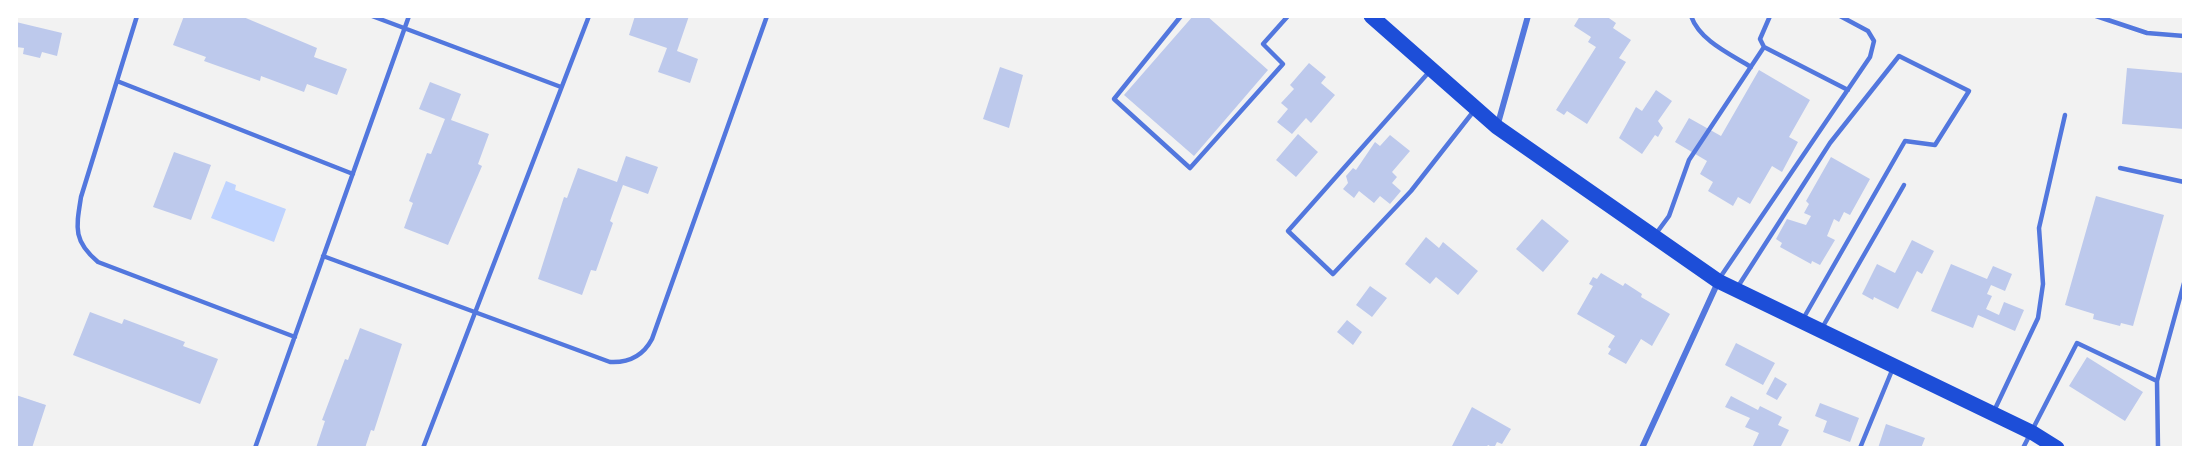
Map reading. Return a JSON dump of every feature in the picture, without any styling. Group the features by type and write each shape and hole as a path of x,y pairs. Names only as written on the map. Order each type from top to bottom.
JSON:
{"main road":[{"path":"1371,16 1497,127 1718,281 2030,432 2047,445"}],"street":[{"path":"1497,127 1528,16"},
{"path":"1642,447 1718,281"}],"lane":[{"path":"137,16 81,197 76,225 79,241 86,252 98,262 295,337"},
{"path":"372,16 561,87"},
{"path":"255,447 409,16"},
{"path":"423,447 589,16"},
{"path":"323,256 610,362 627,362 642,354 652,339 767,16"},
{"path":"1181,16 1114,99 1190,168 1283,64 1263,44 1288,16"},
{"path":"1691,16 1694,24 1711,41 1751,67"},
{"path":"1770,16 1760,39 1764,47 1848,90"},
{"path":"1718,281 1870,57 1874,41 1868,31 1840,16"},
{"path":"2096,16 2147,33 2184,36"},
{"path":"1653,237 1669,216 1686,174 1689,160 1764,47"},
{"path":"1736,289 1830,142 1899,56 1969,91 1935,145 1905,141 1802,321"},
{"path":"1431,69 1288,231 1333,274 1411,191 1476,109"},
{"path":"117,81 352,174"},
{"path":"1993,414 2038,318 2043,284 2039,228 2065,115"},
{"path":"2120,168 2184,182"},
{"path":"1821,330 1904,185"},
{"path":"2158,447 2157,381 2184,283"},
{"path":"2023,447 2077,343 2157,381"},
{"path":"1860,447 1894,366"}],"water":[{"path":"226,181 236,185 235,190 286,209 274,242 211,218"}],"building":[{"path":"184,16 241,16 317,48 314,57 347,69 337,95 307,84 304,92 261,76 260,81 204,61 206,57 173,45"},
{"path":"635,16 689,16 677,51 698,59 690,83 658,72 667,48 629,35"},
{"path":"1193,16 1207,16 1268,70 1194,156 1124,95"},
{"path":"1580,16 1606,16 1616,23 1613,28 1631,40 1619,58 1626,62 1587,124 1567,111 1564,115 1556,110 1596,47 1588,42 1591,37 1574,26"},
{"path":"16,22 62,33 57,56 42,52 40,58 23,54 24,48 16,47"},
{"path":"1309,63 1326,77 1321,83 1335,95 1311,123 1306,118 1292,134 1277,122 1288,109 1281,103 1294,89 1290,85"},
{"path":"1000,67 1023,75 1009,128 983,119"},
{"path":"2127,68 2184,73 2184,129 2122,124"},
{"path":"1759,70 1810,100 1789,137 1798,142 1782,172 1772,166 1750,204 1738,197 1733,206 1708,191 1713,182 1700,174 1707,161 1675,142 1689,118 1721,136"},
{"path":"430,82 461,94 451,120 489,134 478,164 482,166 448,245 404,228 413,203 409,201 427,153 431,154 445,119 419,109"},
{"path":"1656,90 1672,101 1658,121 1663,128 1658,137 1655,135 1642,154 1619,138 1636,107 1642,111"},
{"path":"1298,134 1318,152 1296,177 1276,160"},
{"path":"1390,135 1410,151 1392,172 1397,177 1392,183 1401,191 1390,204 1380,196 1374,203 1359,191 1354,198 1343,189 1348,183 1346,176 1353,168 1356,170 1375,142 1380,146"},
{"path":"174,152 211,165 191,220 153,207"},
{"path":"626,156 658,167 648,194 623,185 610,221 613,223 596,271 591,270 582,295 538,279 564,197 567,198 578,168 617,182"},
{"path":"1831,157 1870,179 1850,215 1844,212 1839,222 1834,219 1827,236 1835,240 1820,265 1812,261 1811,264 1780,247 1782,243 1776,239 1787,219 1806,225 1811,216 1804,213 1809,204 1806,201"},
{"path":"2096,196 2164,215 2133,326 2121,323 2120,326 2093,319 2094,314 2065,305"},
{"path":"1542,219 1569,241 1543,272 1516,249"},
{"path":"1426,237 1439,248 1443,242 1478,271 1458,295 1436,277 1430,284 1405,264"},
{"path":"1912,240 1934,251 1922,274 1917,271 1898,309 1874,297 1873,300 1862,294 1877,264 1895,273"},
{"path":"1951,264 1987,279 1993,266 2012,274 2005,291 1991,285 1987,294 1992,296 1986,309 1999,315 2004,302 2024,310 2015,331 1978,315 1973,328 1931,311"},
{"path":"1601,273 1623,286 1625,283 1642,294 1641,297 1670,314 1652,346 1641,339 1626,364 1608,354 1611,349 1608,347 1615,336 1577,314 1593,286 1589,284 1593,277 1597,279"},
{"path":"1370,286 1387,298 1372,317 1356,305"},
{"path":"90,312 122,324 124,319 185,342 183,346 218,359 200,404 73,355"},
{"path":"1347,320 1362,332 1353,345 1337,332"},
{"path":"360,328 402,344 374,431 371,430 365,448 316,448 325,421 322,420 345,359 348,360"},
{"path":"1736,343 1775,363 1763,385 1725,365"},
{"path":"2087,357 2143,392 2125,421 2069,386"},
{"path":"1775,377 1787,384 1777,400 1766,394"},
{"path":"16,395 46,405 32,448 16,448"},
{"path":"1731,396 1758,410 1760,406 1782,417 1778,425 1789,430 1780,448 1753,446 1759,433 1745,427 1750,418 1725,407"},
{"path":"1820,403 1859,418 1850,442 1823,432 1827,421 1815,416"},
{"path":"1472,407 1511,429 1502,444 1497,442 1494,448 1488,445 1486,448 1451,448"},
{"path":"1886,424 1925,438 1921,448 1878,448"}]}
